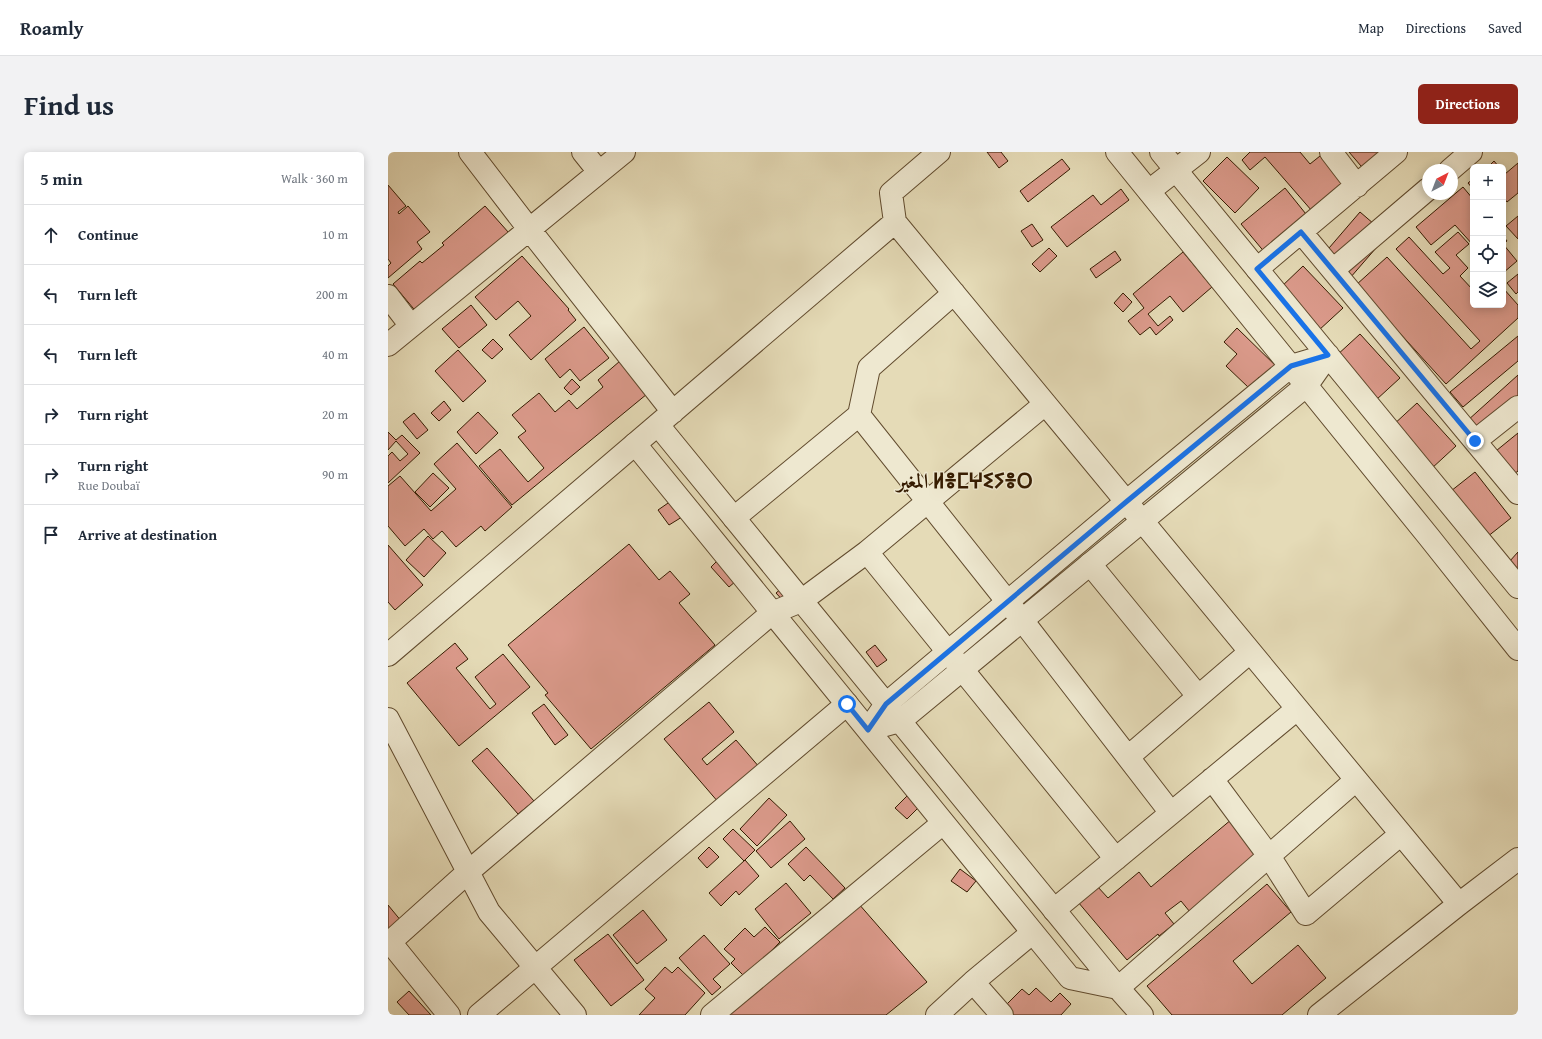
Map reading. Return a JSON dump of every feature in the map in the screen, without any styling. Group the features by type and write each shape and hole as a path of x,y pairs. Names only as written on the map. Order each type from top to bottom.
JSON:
{"street":[{"path":"470,152 529,229 665,418 734,518 1118,988 1142,1015"},
{"path":"583,152 599,172"},
{"path":"388,345 624,152"},
{"path":"939,152 891,193 895,222 1458,904"},
{"path":"1117,152 1307,385 1518,649"},
{"path":"1161,152 1518,587"},
{"path":"1149,191 1199,152"},
{"path":"1331,152 1357,186"},
{"path":"1257,269 1396,152"},
{"path":"1457,164 1471,152"},
{"path":"1333,270 1422,194"},
{"path":"388,656 895,222"},
{"path":"1301,232 1518,493"},
{"path":"734,518 859,415 869,368 954,293"},
{"path":"388,296 411,326"},
{"path":"868,730 886,704 1126,502 1291,366 1328,355"},
{"path":"868,730 900,721 1307,385 1328,355"},
{"path":"449,1015 390,942 468,872 772,613 801,601 866,552 1045,404"},
{"path":"1475,441 1518,407"},
{"path":"859,415 1008,602 1170,813"},
{"path":"635,444 1070,978 1118,988"},
{"path":"866,552 1116,859"},
{"path":"1090,564 1198,696"},
{"path":"1128,757 1250,652"},
{"path":"479,1015 847,704"},
{"path":"1054,910 1297,708"},
{"path":"388,719 489,912 575,1015"},
{"path":"1212,779 1269,856 1306,914 1401,834"},
{"path":"1118,988 1356,780"},
{"path":"712,1015 943,823"},
{"path":"1319,1015 1458,904 1518,859"},
{"path":"937,1015 973,982 1032,933"},
{"path":"973,982 1002,1015"}],"building":[{"path":"987,152 1001,152 1008,161 999,168"},
{"path":"1250,152 1300,152 1310,164 1320,156 1344,182 1312,211 1265,157 1250,170 1242,160"},
{"path":"1349,152 1391,152 1367,173"},
{"path":"1227,157 1259,188 1235,213 1203,181"},
{"path":"1062,159 1070,169 1028,202 1020,191"},
{"path":"1518,163 1518,193 1507,202 1506,201 1506,173"},
{"path":"388,185 406,206 398,212 399,214 408,206 430,232 417,242 422,249 388,278 388,266 391,263 388,259"},
{"path":"1463,187 1470,195 1470,242 1455,225 1431,245 1416,227 1448,200 1458,200 1458,191"},
{"path":"1285,188 1314,224 1271,260 1241,224"},
{"path":"1121,189 1129,200 1067,247 1051,227 1093,195 1101,205"},
{"path":"485,206 509,233 418,314 393,284 420,261 422,263 444,245 442,243"},
{"path":"1360,212 1381,230 1396,225 1350,278 1323,255"},
{"path":"1518,216 1518,239 1506,226"},
{"path":"1032,224 1043,240 1032,247 1021,231"},
{"path":"1458,232 1469,244 1456,255 1468,268 1460,276 1470,287 1470,308 1506,308 1506,291 1518,305 1518,318 1446,384 1356,285 1387,257 1471,349 1480,341 1396,249 1409,237 1443,274 1450,268 1435,252"},
{"path":"1049,248 1057,256 1040,272 1032,264"},
{"path":"1506,248 1517,261 1506,270"},
{"path":"1115,251 1121,260 1096,278 1090,269"},
{"path":"1183,252 1212,287 1183,312 1170,296 1148,314 1158,326 1170,316 1173,320 1156,335 1150,327 1140,335 1128,321 1144,308 1133,294"},
{"path":"522,256 569,309 568,310 576,320 531,360 509,335 531,316 518,301 496,320 475,297"},
{"path":"1303,266 1343,308 1318,331 1279,289"},
{"path":"1518,274 1518,292 1516,294 1507,283"},
{"path":"1123,293 1132,302 1123,312 1114,303"},
{"path":"471,305 487,325 459,348 442,329"},
{"path":"584,327 609,358 580,381 570,369 560,378 545,359"},
{"path":"1237,328 1281,371 1268,385 1259,377 1249,388 1226,366 1237,354 1224,342"},
{"path":"1360,334 1400,378 1376,400 1336,356"},
{"path":"1518,336 1518,361 1463,407 1450,392"},
{"path":"493,339 503,349 492,359 482,350"},
{"path":"458,350 486,381 463,402 435,371"},
{"path":"620,361 647,394 512,505 479,466 500,449 528,482 544,468 518,437 526,431 512,415 539,393 555,412 569,400 577,409 603,387 598,380"},
{"path":"1518,375 1518,414 1487,442 1467,421"},
{"path":"572,379 580,387 571,395 564,388"},
{"path":"444,401 451,410 439,421 431,413"},
{"path":"1417,403 1456,446 1431,469 1392,426"},
{"path":"478,412 498,433 476,454 457,432"},
{"path":"414,413 428,430 417,439 403,422"},
{"path":"388,432 396,440 402,435 420,453 388,483 388,456 392,452 400,461 408,454 396,441 388,450"},
{"path":"1518,433 1518,471 1510,477 1491,455"},
{"path":"457,443 512,507 485,531 481,526 456,547 442,531 433,539 424,529 405,546 388,526 388,486 400,476 431,511 456,489 434,464"},
{"path":"1475,472 1511,518 1487,537 1451,491"},
{"path":"433,473 449,488 430,507 415,492"},
{"path":"671,501 682,517 669,525 658,510"},
{"path":"428,536 446,553 424,577 406,560"},
{"path":"629,544 659,580 670,571 690,594 679,603 715,645 591,749 545,695 548,693 508,645"},
{"path":"388,545 423,585 395,610 388,602"},
{"path":"1518,552 1518,571 1509,562"},
{"path":"717,561 736,581 729,587 711,567"},
{"path":"782,588 787,605 776,593"},
{"path":"455,643 468,659 456,668 490,709 496,704 475,677 503,654 530,687 459,746 407,683"},
{"path":"875,645 887,660 877,667 866,652"},
{"path":"709,702 734,732 702,759 707,765 736,740 760,768 719,803 664,739"},
{"path":"544,704 568,735 555,745 532,713"},
{"path":"487,748 534,801 518,814 472,761"},
{"path":"908,795 919,807 907,819 895,808"},
{"path":"769,798 787,815 757,846 740,829"},
{"path":"1232,819 1260,852 1190,912 1181,901 1165,913 1174,924 1159,936 1158,934 1127,960 1078,902 1097,886 1108,898 1139,872 1151,887"},
{"path":"790,821 805,839 771,868 756,851"},
{"path":"733,829 755,850 744,861 723,839"},
{"path":"709,847 719,857 707,868 698,858"},
{"path":"806,847 845,888 833,899 810,875 804,881 788,864"},
{"path":"745,860 759,876 739,895 736,891 721,906 709,893"},
{"path":"960,869 976,881 967,892 951,881"},
{"path":"786,883 811,913 779,939 755,909"},
{"path":"1267,884 1291,912 1233,961 1252,984 1298,945 1326,978 1282,1015 1172,1015 1147,986"},
{"path":"858,903 927,982 886,1015 722,1015"},
{"path":"388,905 402,922 388,934"},
{"path":"643,910 667,940 637,964 613,935"},
{"path":"765,927 780,942 745,977 731,963 735,959 724,949 745,928 754,937"},
{"path":"608,934 644,980 611,1006 574,960"},
{"path":"704,935 730,964 713,979 721,987 712,995 679,958"},
{"path":"665,967 672,973 678,967 705,993 685,1015 639,1015 655,998 645,989"},
{"path":"1036,988 1051,1002 1060,993 1071,1004 1061,1015 1010,1015 1003,1008 1022,989 1029,995"},
{"path":"409,991 431,1015 409,1015 397,1002"}],"district":[{"name":"المغير ⵍⴻⵎⵖⵉⵢⴻⵔ","path":"965,481"}],"route":[{"path":"847,704 868,730 886,704 1126,502 1291,366 1328,355 1257,269 1301,232 1475,441"}]}
